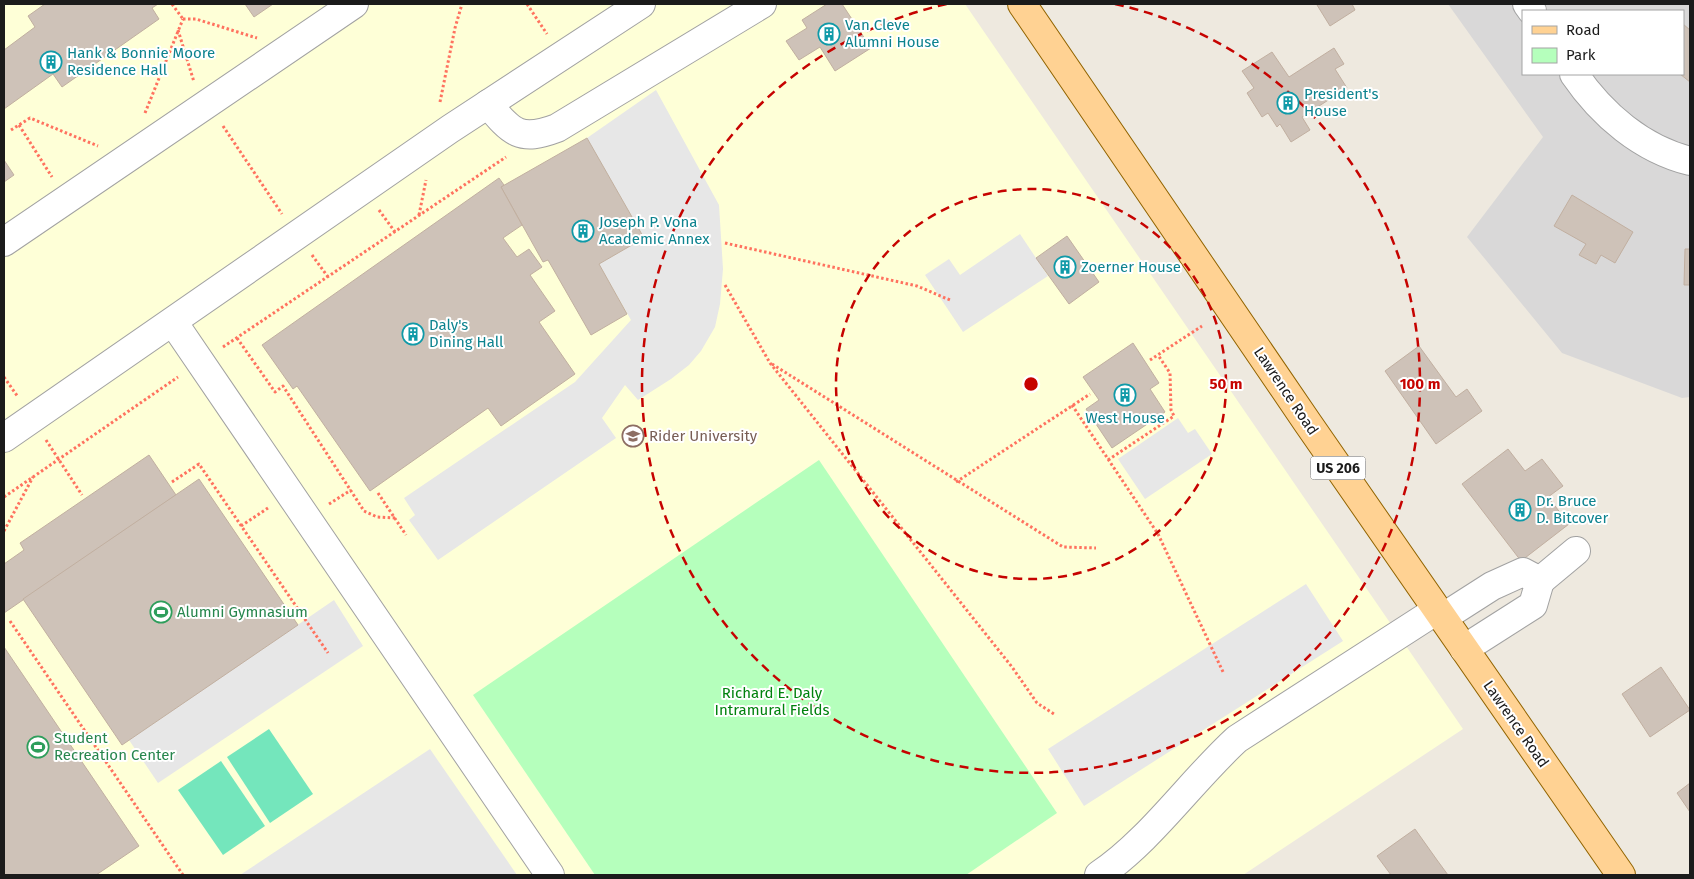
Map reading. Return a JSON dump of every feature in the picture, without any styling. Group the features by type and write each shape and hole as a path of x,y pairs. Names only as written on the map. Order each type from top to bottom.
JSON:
{"main road":[{"name":"Lawrence Road","path":"1022,4 1439,614 1621,875"}],"street":[{"path":"4,242 354,4"},
{"path":"4,438 488,104 641,4"},
{"path":"488,104 504,124 518,133 536,136 557,128 607,96 762,4"},
{"path":"1575,75 1586,92 1613,120 1646,143 1690,161"},
{"path":"173,322 550,875"},
{"path":"1464,649 1533,605 1540,581 1576,550"},
{"path":"1099,875 1131,849 1212,761 1237,739 1439,614 1492,586 1523,572 1540,581"}],"path":[{"path":"173,4 183,19"},
{"path":"440,106 455,28 462,4"},
{"path":"527,4 549,36"},
{"path":"183,19 196,18 266,41"},
{"path":"142,119 183,19"},
{"path":"178,30 196,88"},
{"path":"11,130 30,118 106,150"},
{"path":"220,122 284,217"},
{"path":"19,125 57,183"},
{"path":"221,349 508,155"},
{"path":"418,216 428,171"},
{"path":"725,243 917,286 950,300"},
{"path":"308,250 328,277"},
{"path":"725,285 770,363 1012,666 1038,703 1054,714"},
{"path":"1150,360 1202,326"},
{"path":"237,338 275,392 283,386 364,511 377,516 395,518"},
{"path":"1108,460 1174,416 1171,410 1170,373 1158,355"},
{"path":"770,363 1063,548 1096,548"},
{"path":"4,497 183,374"},
{"path":"4,377 23,405"},
{"path":"956,482 1090,394"},
{"path":"1072,405 1158,534 1224,674"},
{"path":"45,438 82,495"},
{"path":"172,482 199,464 328,653"},
{"path":"4,531 33,476"},
{"path":"328,505 351,490"},
{"path":"378,493 406,535"},
{"path":"241,526 289,494"},
{"path":"10,621 183,875"}],"shaded area":[{"name":"Rider University","path":"4,4 965,4 1463,729 1243,875 4,875"},
{"path":"1448,4 1690,4 1690,397 1682,398 1562,353 1467,237 1543,137"},
{"path":"656,90 719,205 723,269 720,304 715,327 701,351 689,365 671,379 638,400 625,385 602,418 616,438 438,560 409,520 415,515 404,498 575,382 631,320 599,264 644,238 587,138"},
{"path":"1020,234 1048,276 963,332 925,275 949,259 960,275"},
{"path":"1178,418 1188,433 1195,429 1212,454 1145,499 1118,459"},
{"path":"1306,584 1343,641 1084,806 1048,749"},
{"path":"334,600 363,646 158,783 129,740"},
{"path":"430,749 517,875 240,875"}],"green space":[{"name":"Richard E. Daly Intramural Fields","path":"819,460 1057,813 966,875 595,875 473,695"},
{"path":"269,729 313,794 270,823 227,757"},
{"path":"221,761 265,826 223,855 178,790"}],"building":[{"name":"Hank & Bonnie Moore Residence Hall","path":"45,4 158,4 152,8 159,19 62,87 53,74 4,109 4,50 35,27 28,16"},
{"path":"245,4 273,4 254,17"},
{"name":"Van Cleve Alumni House","path":"827,4 842,4 871,48 835,71 820,47 799,60 786,41 807,28 802,20"},
{"path":"1352,4 1355,10 1330,26 1317,5"},
{"path":"1684,25 1690,30 1690,82 1681,75 1684,75"},
{"name":"President's House","path":"1334,48 1344,64 1335,69 1347,88 1302,117 1310,130 1291,142 1280,124 1277,127 1268,113 1262,117 1247,93 1254,88 1242,71 1272,52 1289,77"},
{"name":"Joseph P. Vona Academic Annex","path":"587,138 644,238 599,264 627,314 591,335 548,260 543,262 501,187"},
{"path":"4,160 14,175 4,182"},
{"name":"Daly's Dining Hall","path":"499,178 504,185 501,187 522,225 503,238 517,257 529,249 542,267 530,275 555,311 539,322 575,374 501,426 488,408 370,491 297,386 293,389 262,345"},
{"path":"1572,195 1633,232 1615,263 1601,255 1596,264 1579,255 1586,244 1554,226"},
{"name":"Zoerner House","path":"1067,236 1099,282 1069,304 1036,258"},
{"path":"1685,249 1690,249 1690,285 1684,285"},
{"name":"West House","path":"1133,343 1159,383 1150,389 1165,412 1112,448 1086,409 1099,400 1083,377"},
{"path":"1419,346 1456,397 1467,389 1482,411 1436,444 1385,371"},
{"name":"Dr. Bruce D. Bitcover","path":"1508,449 1525,471 1542,459 1563,486 1548,497 1569,524 1521,561 1462,484"},
{"path":"149,455 176,495 4,613 4,564 24,550 20,543"},
{"name":"Alumni Gymnasium","path":"199,479 298,625 122,745 23,599"},
{"name":"Student Recreation Center","path":"4,647 139,846 96,875 4,875"},
{"path":"1661,667 1690,710 1650,737 1622,694"},
{"path":"1690,783 1690,812 1677,793"},
{"path":"1415,829 1448,875 1391,875 1377,856"}],"place":[{"name":"Van Cleve Alumni House","path":"829,34"},
{"name":"Hank & Bonnie Moore Residence Hall","path":"51,62"},
{"name":"President's House","path":"1288,103"},
{"name":"Joseph P. Vona Academic Annex","path":"583,231"},
{"name":"Zoerner House","path":"1065,267"},
{"name":"Daly's Dining Hall","path":"413,334"},
{"name":"West House","path":"1125,395"},
{"name":"Rider University","path":"633,436"},
{"name":"Dr. Bruce D. Bitcover","path":"1520,510"},
{"name":"Alumni Gymnasium","path":"161,612"},
{"name":"Student Recreation Center","path":"38,747"}]}
